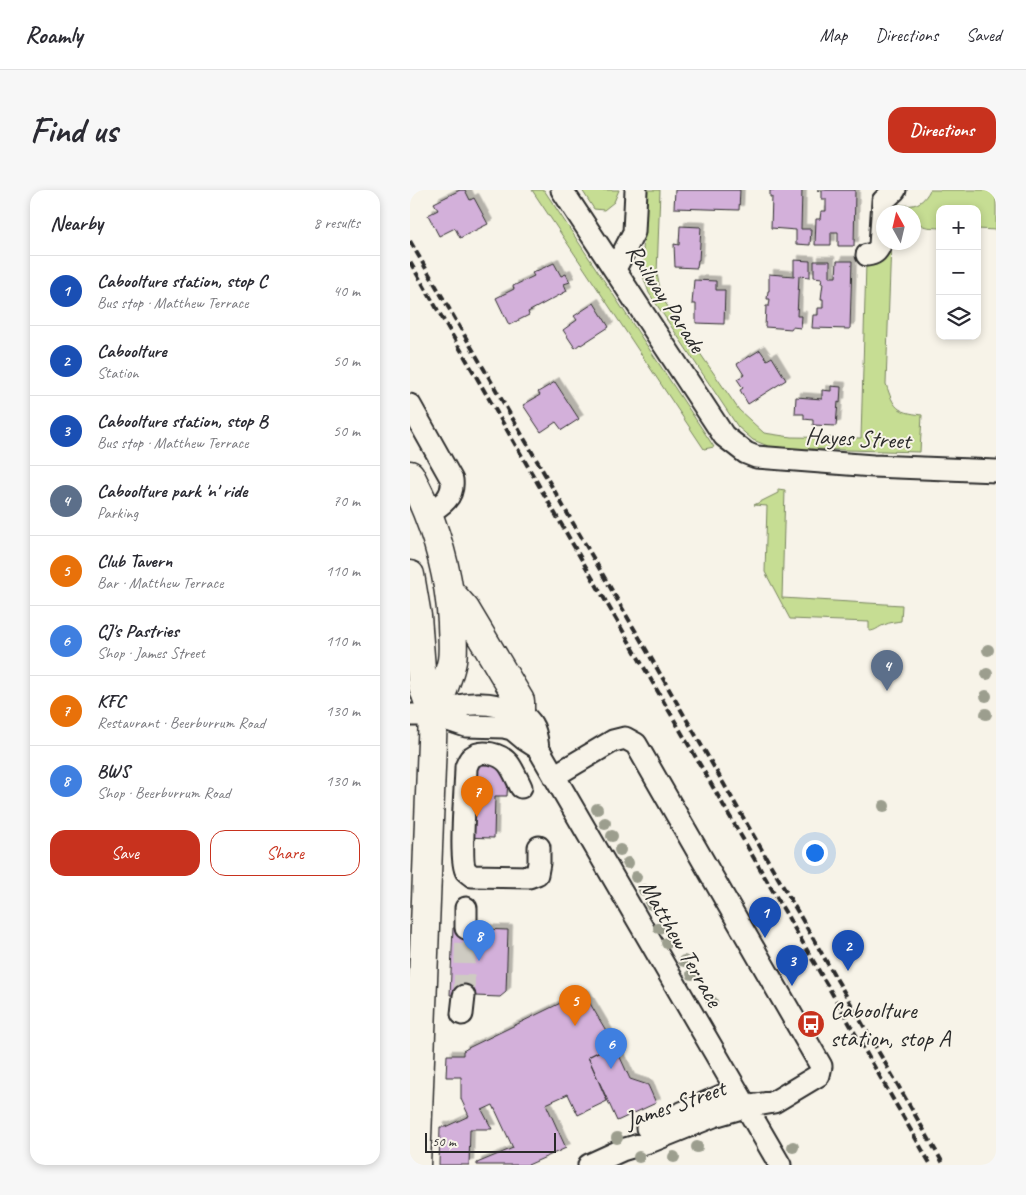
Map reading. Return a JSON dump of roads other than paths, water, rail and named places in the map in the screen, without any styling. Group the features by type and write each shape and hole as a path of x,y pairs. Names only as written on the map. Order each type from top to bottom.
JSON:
{"main road":[{"path":"410,475 437,539 449,591 452,659 447,679 422,715"},
{"path":"410,575 417,616 422,683 416,1165"},
{"path":"449,591 465,609 520,701 520,712"}],"street":[{"name":"Railway Parade","path":"562,190 724,436"},
{"path":"615,269 634,232 636,190"},
{"path":"866,255 873,254 878,250 883,201 895,190"},
{"path":"410,405 452,480 452,491 446,501 428,514"},
{"name":"Hayes Street","path":"724,436 746,453 756,458 873,466 996,471"},
{"path":"422,715 466,705 494,705 520,712"},
{"name":"Matthew Terrace","path":"520,712 534,727 538,748 780,1165"},
{"name":"Matthew Terrace","path":"422,715 466,726 512,729 524,740 538,748"},
{"name":"James Street","path":"554,776 613,741 625,738 633,741 822,1069 819,1075 778,1100 740,1098 646,1129 622,1150 589,1165"},
{"path":"521,787 508,763 502,757 484,753 476,754 470,758 466,767 463,859 466,871 472,876 529,877 537,874 539,863 538,847"}],"tunnel":[{"path":"464,996 466,928"}],"railway":[{"path":"410,241 944,1165"},
{"path":"410,262 931,1165"}],"place":[{"name":"Caboolture park 'n' ride","path":"887,691"},
{"name":"KFC","path":"477,817"},
{"name":"Caboolture station, stop C","path":"765,938"},
{"name":"BWS","path":"479,961"},
{"name":"Caboolture","path":"848,971"},
{"name":"Caboolture station, stop B","path":"792,986"},
{"name":"Caboolture station, stop A","path":"811,1024"},
{"name":"Club Tavern","path":"575,1026"},
{"name":"CJ's Pastries","path":"611,1069"}]}
